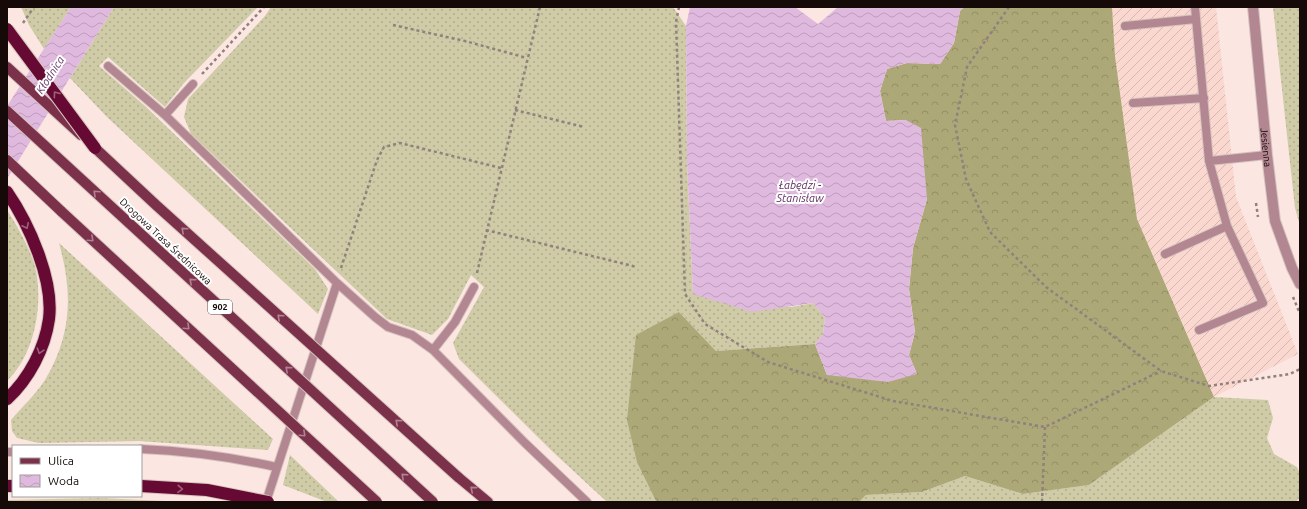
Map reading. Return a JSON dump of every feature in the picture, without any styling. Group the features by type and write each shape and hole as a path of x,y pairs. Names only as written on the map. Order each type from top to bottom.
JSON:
{"highway":[{"path":"7,29 96,148"},
{"path":"7,192 14,202 37,250 49,292 49,319 38,356 18,389 7,399"},
{"path":"142,486 207,490 267,502"}],"main road":[{"path":"7,67 168,215 458,477 488,502"},
{"name":"Drogowa Trasa Średnicowa","path":"7,111 433,502"},
{"path":"7,160 377,502"}],"street":[{"name":"Jesienna","path":"1253,7 1266,155 1276,222 1292,268 1300,284"}],"lane":[{"path":"1195,7 1209,161 1227,226 1263,303 1199,330"},
{"path":"1126,26 1196,19"},
{"path":"108,66 165,115 337,283 388,327 412,335 433,350 525,444 587,502"},
{"path":"165,115 193,84"},
{"path":"1133,103 1204,98"},
{"path":"1209,161 1266,155"},
{"path":"1165,254 1227,226"},
{"path":"267,502 276,467 337,283"},
{"path":"433,350 455,322 474,287"},
{"path":"142,449 181,451 233,458 276,467"}],"path":[{"path":"193,84 264,7"},
{"path":"474,287 486,230 540,7"},
{"path":"679,7 676,22 685,294 705,324 768,362 893,401 1045,427 1161,371"},
{"path":"1009,7 967,67 955,125 966,179 990,232 1046,287 1161,371 1209,386 1290,374 1300,369"},
{"path":"393,25 465,40 527,58"},
{"path":"515,110 584,127"},
{"path":"337,283 377,160 384,147 400,143 501,168"},
{"path":"486,230 637,267"},
{"path":"1042,502 1045,427"}],"shaded area":[{"path":"21,7 71,7 44,49 29,25"},
{"path":"114,7 258,7 184,83 165,107 108,57 99,66 145,106 315,269 328,289 318,314 107,117 70,78"},
{"path":"271,7 673,7 686,26 687,162 693,294 792,307 813,303 825,318 823,334 815,344 716,351 679,312 656,501 661,502 607,502 553,452 459,359 453,343 484,287 471,275 448,319 432,335 387,319 191,134 184,117 188,99 265,16"},
{"path":"1112,7 1216,7 1236,197 1298,354 1214,397 1137,219 1115,56"},
{"path":"1273,7 1300,7 1300,226 1295,208"},
{"path":"7,210 30,251 36,269 38,304 34,332 29,346 16,371 7,381"},
{"path":"59,243 273,439 268,450 139,441 39,443 17,438 12,431 11,420 45,380 61,346 65,330 68,296 67,279"},
{"path":"1214,397 1268,400 1273,418 1267,438 1274,454 1297,467 1300,473 1300,498 1295,502 859,502 866,495 922,492 965,476 1023,494 1089,485"},
{"path":"290,455 339,502 327,502 283,485"},
{"path":"99,498 187,502 7,502 7,500"}],"green space":[{"path":"964,7 1112,7 1115,56 1137,219 1214,397 1089,485 1023,494 965,476 922,492 866,495 859,502 656,501 637,462 627,420 636,335 679,312 716,351 815,344 827,375 917,374 909,355 915,332 909,289 913,248 927,199 906,120 886,121 880,91 887,69 907,63 940,64 954,43 960,11"}],"water":[{"name":"Kłodnica","path":"71,7 114,7 7,179 7,106"},
{"name":"Łabędzi - Stanisław","path":"690,7 795,7 818,24 838,7 964,7 960,11 954,43 940,64 907,63 887,69 880,91 886,121 906,120 921,128 927,199 913,248 909,289 915,332 909,355 917,374 888,382 827,375 815,344 823,334 825,318 813,303 752,312 693,294 687,162 686,26"}]}
